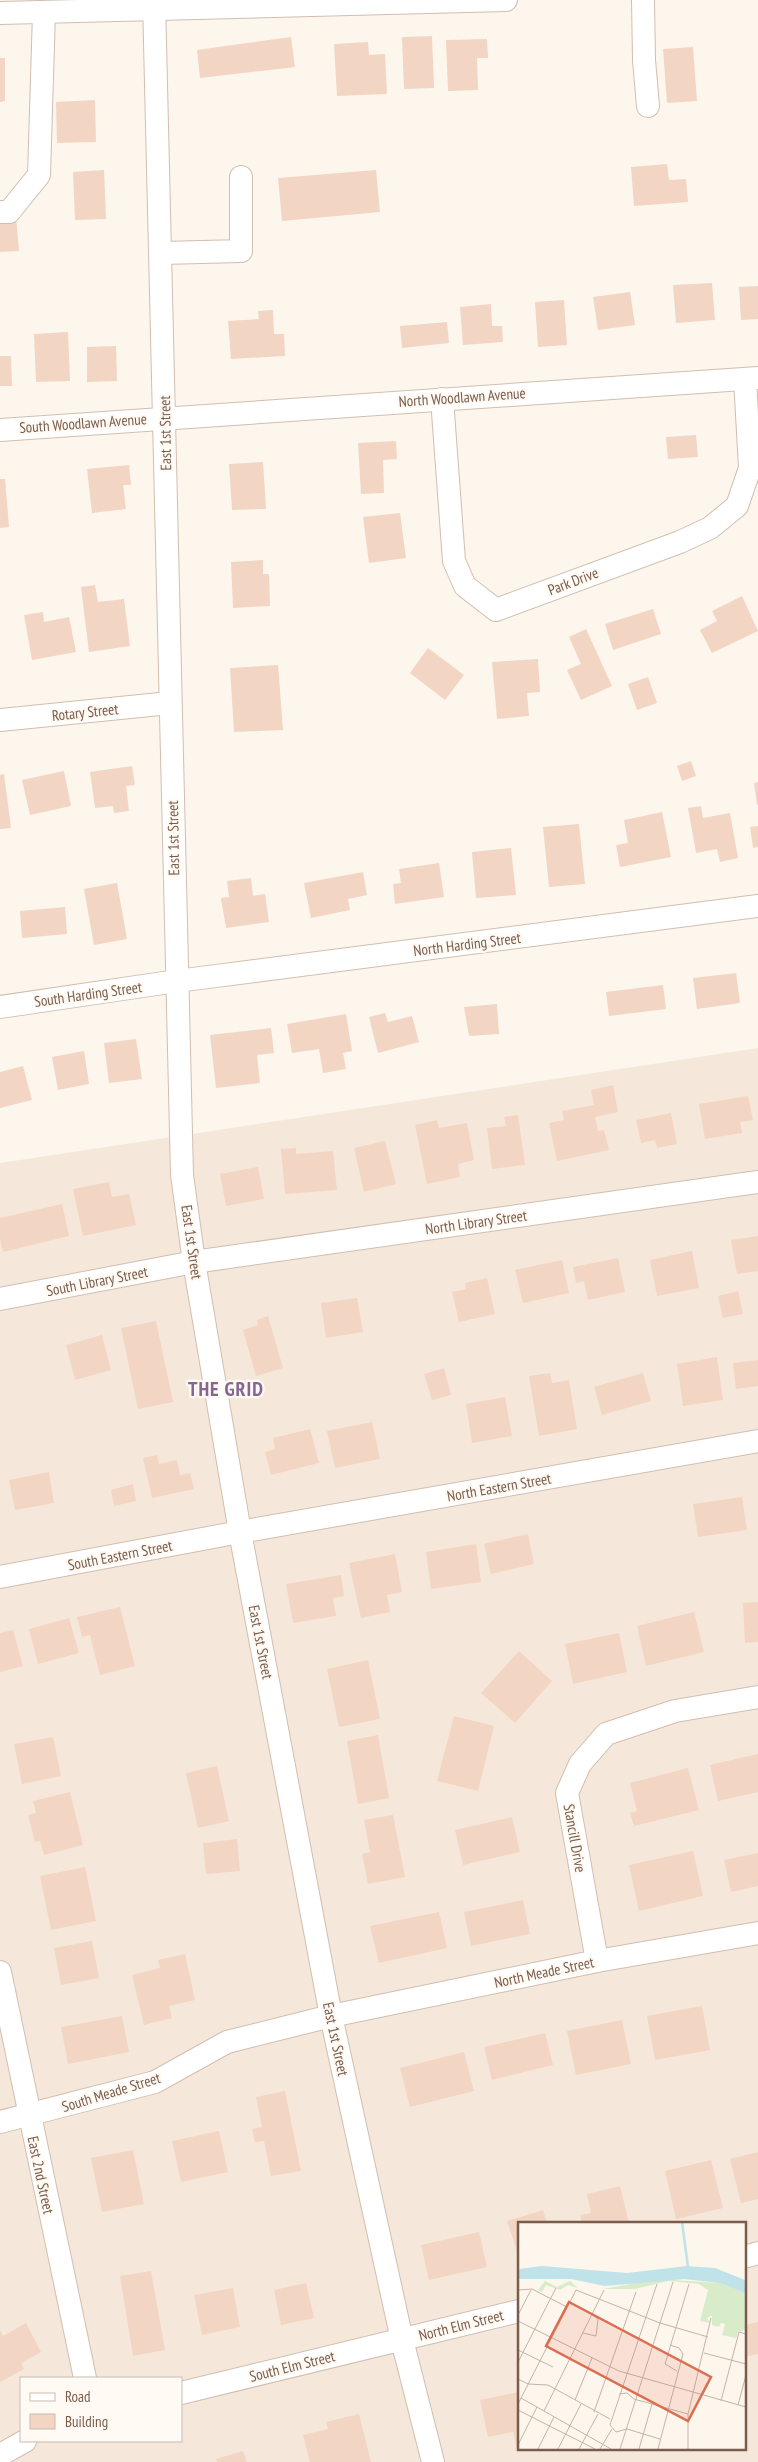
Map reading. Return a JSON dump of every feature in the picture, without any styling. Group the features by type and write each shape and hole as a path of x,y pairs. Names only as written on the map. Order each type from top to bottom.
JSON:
{"street":[{"path":"0,14 44,13 154,5 506,0"},
{"path":"643,0 644,60 648,106"},
{"name":"East 1st Street","path":"154,5 162,253 170,703 182,1175 194,1262 240,1532 331,2016 402,2340 433,2462"},
{"path":"0,212 8,212 39,175 44,13"},
{"path":"162,253 241,251 241,177"},
{"name":"North Woodlawn Avenue","path":"165,417 752,379"},
{"name":"Park Drive","path":"442,398 454,561 465,586 496,610 680,542 710,528 737,506 750,468 752,379"},
{"name":"South Woodlawn Avenue","path":"0,430 165,417"},
{"name":"Rotary Street","path":"0,720 170,703"},
{"name":"North Harding Street","path":"177,981 758,906"},
{"name":"South Harding Street","path":"0,1007 177,981"},
{"name":"North Library Street","path":"194,1262 758,1182"},
{"name":"South Library Street","path":"0,1299 194,1262"},
{"name":"North Eastern Street","path":"240,1532 758,1441"},
{"name":"South Eastern Street","path":"0,1577 240,1532"},
{"name":"Stancill Drive","path":"597,1961 567,1793 580,1764 606,1734 674,1711 758,1697"},
{"name":"North Meade Street","path":"331,2016 597,1961 758,1933"},
{"name":"East 2nd Street","path":"0,1972 28,2116 85,2377"},
{"name":"South Meade Street","path":"0,2122 155,2082 228,2042 331,2016"},
{"name":"North Elm Street","path":"402,2340 518,2311"},
{"name":"South Elm Street","path":"182,2393 402,2340"},
{"path":"0,2455 23,2442"}],"shaded area":[{"path":"758,1048 758,2462 0,2462 0,1163"}],"building":[{"path":"432,36 434,88 404,89 402,37"},
{"path":"291,37 295,67 200,78 197,50"},
{"path":"487,39 488,58 477,58 478,90 448,91 446,40"},
{"path":"368,42 369,55 385,54 387,94 337,96 334,44"},
{"path":"693,47 697,101 667,103 663,49"},
{"path":"0,58 5,58 5,101 0,102"},
{"path":"95,100 96,142 57,143 56,102"},
{"path":"667,164 669,180 686,179 688,202 634,206 631,167"},
{"path":"104,170 106,219 75,220 73,172"},
{"path":"376,170 380,212 282,221 278,178"},
{"path":"16,216 19,251 0,252 0,217"},
{"path":"712,283 715,320 676,323 673,285"},
{"path":"758,286 758,319 741,320 739,287"},
{"path":"630,292 635,325 598,330 593,297"},
{"path":"564,300 567,345 538,347 535,302"},
{"path":"491,304 492,326 502,326 503,342 463,345 460,307"},
{"path":"273,310 274,334 284,334 285,356 231,359 228,321 259,319 258,311"},
{"path":"447,322 449,343 402,348 400,326"},
{"path":"68,332 70,381 36,382 34,334"},
{"path":"116,346 117,381 87,382 87,347"},
{"path":"0,356 11,356 12,386 0,386"},
{"path":"696,435 698,457 668,459 666,437"},
{"path":"396,441 397,459 383,460 384,493 361,494 358,443"},
{"path":"263,462 266,509 232,510 229,464"},
{"path":"129,465 131,485 123,485 126,509 92,513 87,469"},
{"path":"0,479 5,479 9,527 0,528"},
{"path":"400,513 406,558 369,563 363,517"},
{"path":"263,560 263,574 269,574 270,606 233,608 231,562"},
{"path":"95,585 98,602 124,599 130,646 89,652 81,587"},
{"path":"742,596 758,631 712,653 700,630 717,621 712,611"},
{"path":"653,609 661,634 613,650 605,624"},
{"path":"43,612 44,622 69,617 76,652 32,660 24,615"},
{"path":"586,629 612,686 581,700 567,670 581,664 569,637"},
{"path":"428,648 464,675 445,700 410,673"},
{"path":"538,659 540,692 527,693 529,716 497,719 492,662"},
{"path":"278,665 283,730 234,732 230,668"},
{"path":"648,677 657,703 637,710 628,684"},
{"path":"691,761 696,776 682,781 677,766"},
{"path":"132,766 135,785 126,786 129,811 114,813 113,806 95,808 90,772"},
{"path":"64,771 71,806 30,815 22,780"},
{"path":"4,774 11,828 0,829 0,775"},
{"path":"758,782 758,805 757,805 754,783"},
{"path":"701,806 703,818 730,813 738,858 720,862 717,849 696,853 688,808"},
{"path":"662,812 671,857 620,867 616,845 628,843 624,820"},
{"path":"579,824 585,884 549,887 543,827"},
{"path":"758,826 758,847 753,848 750,827"},
{"path":"511,848 516,895 476,898 472,852"},
{"path":"439,863 444,897 395,904 393,884 401,883 399,869"},
{"path":"363,872 367,895 348,899 350,910 311,918 304,883"},
{"path":"251,878 253,896 265,894 269,922 226,928 221,898 229,897 227,881"},
{"path":"117,883 127,939 94,945 84,889"},
{"path":"65,907 67,934 22,938 20,911"},
{"path":"736,973 740,1003 697,1009 693,978"},
{"path":"663,985 666,1009 609,1016 606,992"},
{"path":"497,1004 499,1034 469,1036 464,1007"},
{"path":"385,1013 388,1022 412,1016 419,1042 378,1053 369,1017"},
{"path":"346,1014 352,1051 343,1053 346,1069 323,1073 319,1049 292,1053 287,1024"},
{"path":"271,1028 274,1053 257,1055 260,1083 216,1088 210,1035"},
{"path":"136,1039 142,1079 109,1083 104,1043"},
{"path":"84,1051 89,1084 58,1090 52,1057"},
{"path":"23,1066 32,1100 0,1108 0,1072"},
{"path":"613,1085 618,1112 595,1117 598,1131 604,1130 609,1150 557,1161 549,1123 564,1120 562,1111 594,1105 591,1090"},
{"path":"748,1096 753,1120 740,1122 742,1133 705,1139 699,1104"},
{"path":"671,1113 677,1144 657,1148 655,1140 641,1143 636,1120"},
{"path":"518,1115 525,1165 492,1169 487,1128 506,1126 504,1117"},
{"path":"437,1120 439,1128 467,1123 474,1160 458,1164 460,1177 427,1184 415,1125"},
{"path":"385,1141 396,1184 364,1192 354,1148"},
{"path":"296,1148 296,1154 333,1151 337,1190 285,1194 281,1149"},
{"path":"258,1167 264,1199 226,1206 220,1174"},
{"path":"109,1182 112,1197 129,1194 136,1225 83,1236 73,1189"},
{"path":"62,1204 69,1236 3,1252 0,1239 0,1218"},
{"path":"758,1236 758,1271 737,1274 731,1240"},
{"path":"692,1251 699,1288 657,1296 650,1260"},
{"path":"618,1258 625,1292 588,1300 584,1281 576,1283 573,1267"},
{"path":"562,1260 569,1293 523,1303 515,1270"},
{"path":"487,1278 495,1314 459,1322 452,1292 466,1289 465,1283"},
{"path":"738,1291 743,1314 723,1318 718,1296"},
{"path":"357,1298 363,1332 326,1338 321,1303"},
{"path":"268,1316 283,1368 256,1376 243,1330 258,1325 257,1320"},
{"path":"156,1321 173,1402 138,1409 121,1328"},
{"path":"102,1335 111,1370 75,1380 66,1345"},
{"path":"717,1357 723,1400 683,1406 677,1364"},
{"path":"758,1360 758,1386 736,1389 733,1363"},
{"path":"444,1368 451,1395 432,1400 424,1374"},
{"path":"550,1373 552,1383 569,1380 577,1429 539,1436 529,1376"},
{"path":"643,1373 651,1401 602,1415 594,1387"},
{"path":"505,1397 512,1436 472,1443 466,1404"},
{"path":"372,1422 380,1459 335,1468 327,1431"},
{"path":"310,1429 319,1463 271,1475 265,1452 275,1449 273,1438"},
{"path":"157,1455 159,1464 177,1460 180,1475 190,1473 194,1489 152,1498 143,1458"},
{"path":"49,1472 54,1503 15,1510 9,1480"},
{"path":"133,1484 136,1501 114,1506 111,1490"},
{"path":"742,1497 747,1530 698,1537 693,1504"},
{"path":"528,1534 534,1564 491,1574 484,1544"},
{"path":"476,1544 481,1582 431,1589 426,1552"},
{"path":"395,1554 402,1592 387,1595 390,1612 361,1618 349,1563"},
{"path":"341,1575 344,1596 333,1598 336,1616 293,1623 286,1584"},
{"path":"758,1602 758,1642 745,1643 743,1603"},
{"path":"120,1607 135,1666 100,1675 90,1635 82,1637 77,1617"},
{"path":"694,1612 704,1652 646,1666 637,1626"},
{"path":"69,1618 79,1653 38,1664 29,1629"},
{"path":"13,1630 23,1666 0,1672 0,1633"},
{"path":"619,1633 627,1672 573,1684 565,1644"},
{"path":"519,1651 552,1681 515,1723 481,1693"},
{"path":"368,1660 380,1719 339,1727 327,1669"},
{"path":"454,1716 494,1726 478,1791 437,1781"},
{"path":"378,1735 389,1798 358,1804 347,1741"},
{"path":"53,1737 61,1776 22,1784 14,1744"},
{"path":"758,1754 758,1792 718,1801 710,1765"},
{"path":"217,1766 229,1821 198,1828 186,1773"},
{"path":"688,1768 699,1810 634,1826 630,1813 637,1811 630,1783"},
{"path":"70,1792 83,1845 44,1855 40,1841 35,1842 28,1815 36,1813 33,1801"},
{"path":"393,1815 405,1877 368,1884 362,1854 370,1852 364,1820"},
{"path":"512,1817 520,1852 463,1865 455,1830"},
{"path":"237,1839 240,1871 206,1874 203,1843"},
{"path":"693,1851 703,1896 639,1911 629,1865"},
{"path":"758,1853 758,1886 731,1892 724,1860"},
{"path":"85,1867 96,1921 51,1930 40,1876"},
{"path":"523,1900 530,1934 471,1946 464,1912"},
{"path":"439,1912 447,1948 379,1963 370,1926"},
{"path":"92,1941 99,1978 61,1985 54,1948"},
{"path":"185,1954 195,2000 169,2006 172,2018 144,2025 132,1975 160,1968 158,1960"},
{"path":"702,2006 710,2050 655,2060 647,2016"},
{"path":"122,2016 129,2052 68,2064 61,2027"},
{"path":"622,2020 631,2064 576,2075 567,2031"},
{"path":"545,2033 553,2065 492,2080 484,2047"},
{"path":"464,2052 474,2091 410,2107 400,2068"},
{"path":"285,2091 301,2171 271,2176 264,2141 255,2142 252,2129 262,2127 256,2097"},
{"path":"219,2131 228,2172 181,2182 172,2141"},
{"path":"133,2150 144,2204 102,2212 91,2158"},
{"path":"758,2152 758,2199 741,2203 730,2159"},
{"path":"711,2160 723,2208 676,2219 665,2171"},
{"path":"620,2186 629,2222 582,2222 580,2215 591,2213 587,2194"},
{"path":"543,2210 547,2222 518,2222 518,2254 507,2221"},
{"path":"479,2232 487,2267 429,2280 421,2245"},
{"path":"151,2271 165,2350 133,2356 120,2276"},
{"path":"306,2283 314,2318 281,2325 274,2290"},
{"path":"233,2288 240,2327 202,2335 194,2295"},
{"path":"758,2322 758,2354 746,2357 746,2325"},
{"path":"26,2323 41,2352 21,2363 24,2369 0,2382 0,2330 3,2336"},
{"path":"518,2392 518,2449 513,2432 488,2437 480,2400"},
{"path":"359,2414 371,2462 310,2462 303,2435 328,2429 326,2422"},
{"path":"243,2451 247,2462 217,2462 216,2459"}],"district":[{"name":"THE GRID","path":"226,1389"}]}
